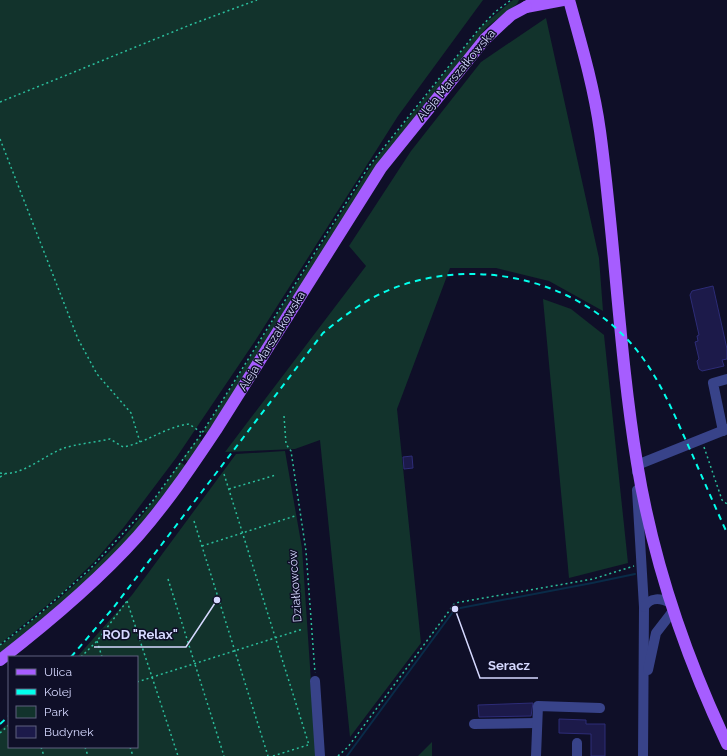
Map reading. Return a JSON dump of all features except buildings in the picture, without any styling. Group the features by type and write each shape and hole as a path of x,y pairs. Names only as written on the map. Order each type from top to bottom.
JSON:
{"main road":[{"name":"Aleja Marszałkowska","path":"0,660 67,607 138,536 191,467 206,436 382,168 485,39 525,3 538,0"},
{"name":"Aleja Marszałkowska","path":"525,3 564,0"},
{"path":"564,0 595,104 602,153 637,465 658,558 672,607 702,688 727,744"}],"street":[{"path":"643,756 644,607 637,465 725,430 713,383 727,379"},
{"path":"644,607 653,600 663,599 672,607 654,638 644,691"},
{"path":"659,629 674,627 680,631"},
{"path":"315,681 320,756"},
{"path":"536,756 538,706 600,708"},
{"path":"474,724 537,723"},
{"path":"577,742 577,756"}],"path":[{"path":"0,102 190,25 257,0"},
{"path":"0,645 56,600 104,555 152,502 206,436 369,166 478,30 491,16 511,0"},
{"path":"0,139 78,339 97,374 131,413 140,442"},
{"name":"Działkowców","path":"284,416 286,444 291,451 306,551 315,681"},
{"path":"0,477 5,474 18,471 50,454 65,448 110,439 123,447 140,442 177,426 189,424 206,436"},
{"path":"702,439 722,500 727,504"},
{"path":"0,473 5,474"},
{"path":"224,474 309,745"},
{"path":"229,489 276,475"},
{"path":"202,546 295,516"},
{"path":"194,521 268,756"},
{"path":"338,756 348,747 455,602 593,579 643,563"},
{"path":"168,579 224,756"},
{"path":"82,656 97,641 127,601 178,756"},
{"path":"138,682 303,629"},
{"path":"97,641 102,656"},
{"path":"0,733 8,726"},
{"path":"273,756 320,743"}],"green space":[{"path":"0,0 483,0 398,116 255,341 176,458 124,527 94,562 62,593 0,644"},
{"path":"513,0 519,0 517,4 487,27 405,129 207,433 203,432 373,163 482,26"},
{"path":"546,18 599,258 603,311 549,281 496,268 450,268 397,409 421,643 350,737 320,440 295,449 225,452 366,266 349,246 411,151 481,62"},
{"path":"543,299 571,309 604,335 628,563 569,578"},
{"path":"199,438 202,442 188,462 183,458"},
{"path":"285,451 302,548 316,756 0,756 0,730 8,724 8,748 138,748 138,656 78,656 132,595 236,454"},
{"path":"180,462 186,466 129,539 88,581 0,653 0,646 51,606 122,539 143,515"},
{"path":"432,742 432,756 418,756"}],"waterway":[{"path":"347,756 455,609 635,574"}],"railway":[{"path":"72,656 114,607 323,333 348,313 365,302 394,288 427,278 461,274 495,275 529,282 562,293 592,310 619,331 642,357 659,384 727,533"},
{"path":"0,724 8,717"}],"place":[{"name":"ROD \"Relax\"","path":"217,600"},
{"name":"Seracz","path":"455,609"}]}
